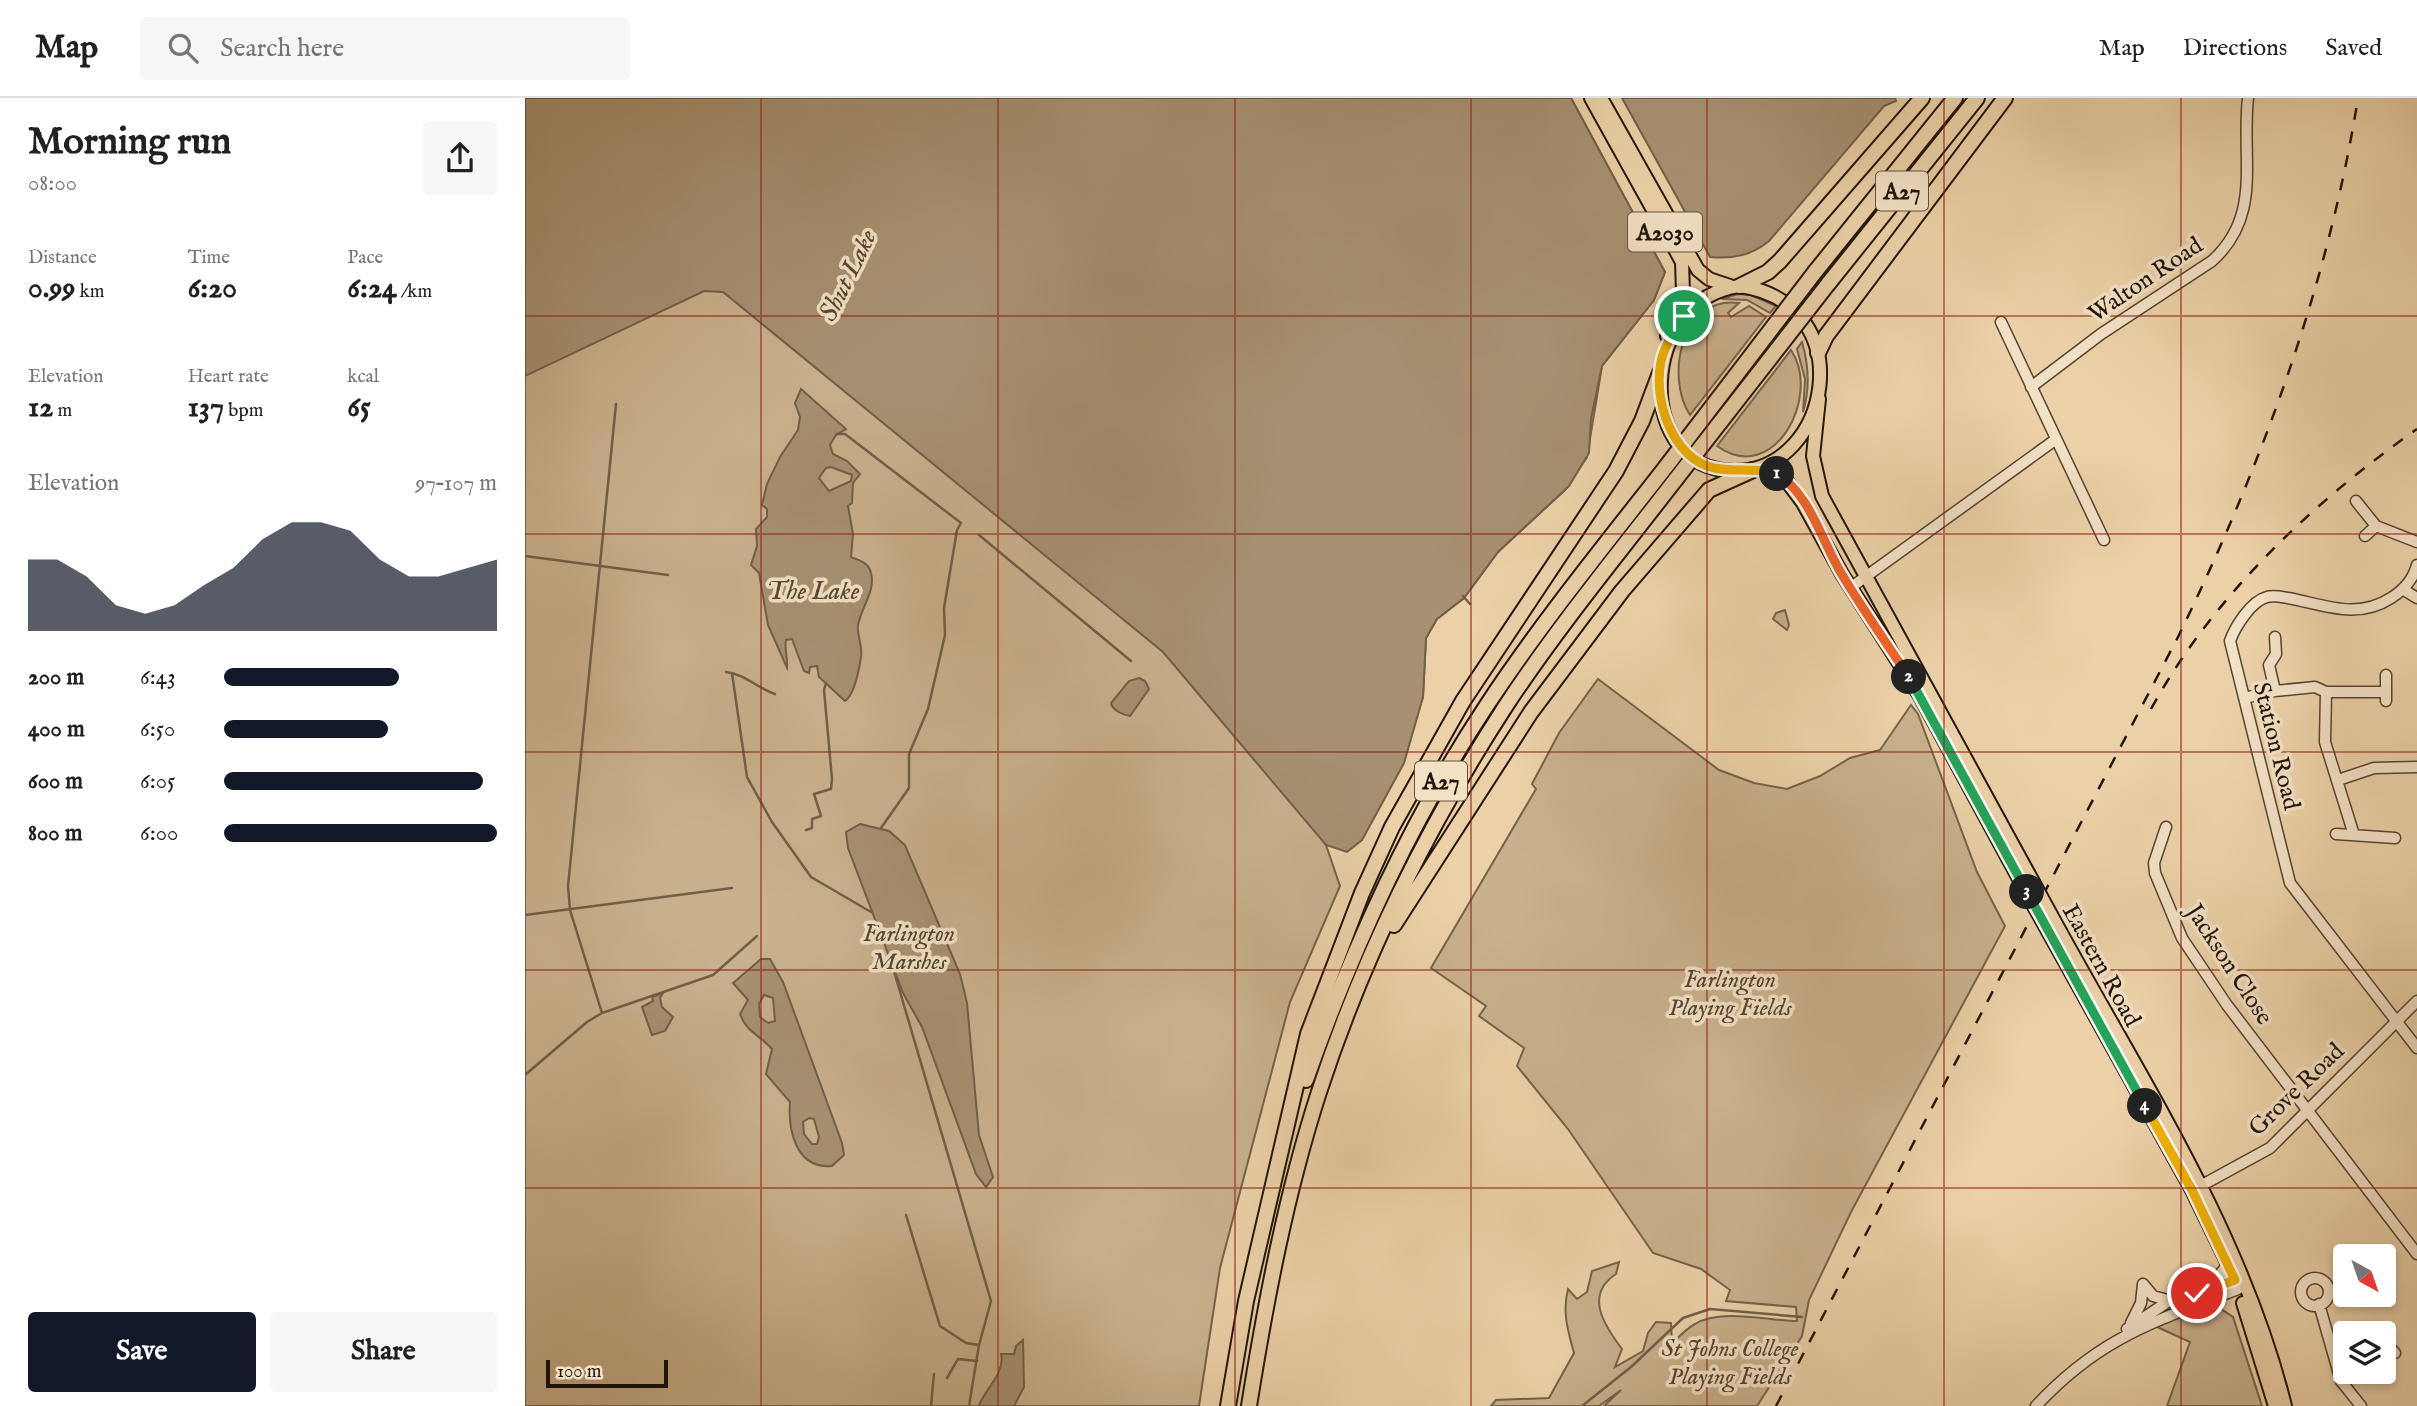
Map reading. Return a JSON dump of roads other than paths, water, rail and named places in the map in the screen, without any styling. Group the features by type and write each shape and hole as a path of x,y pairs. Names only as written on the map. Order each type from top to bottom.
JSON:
{"highway":[{"path":"1737,287 1768,272 1780,261 1922,98"},
{"name":"A27","path":"1227,1406 1246,1301 1287,1134 1344,974 1433,794 1486,707 1542,625 1815,272 1955,98"},
{"name":"A27","path":"1248,1406 1264,1310 1289,1201 1319,1091 1406,879 1468,767 1548,645 1828,284 1977,98"},
{"path":"1818,353 1826,336 2005,98"},
{"path":"1287,1134 1308,1034 1362,893 1392,827 1463,701 1616,471 1642,421 1660,373"},
{"path":"1369,964 1531,712 1622,591 1709,490 1757,470"}],"main road":[{"name":"A2030","path":"1591,98 1608,119 1698,270 1709,279 1737,287"},
{"name":"A2030","path":"1601,98 1608,119 1683,268 1683,292 1671,320 1664,350"},
{"path":"1737,287 1772,293 1792,306 1805,320 1818,353 1819,399 1795,444 1777,461 1757,470 1732,471 1708,467 1685,452 1664,412 1660,373 1664,350 1684,316 1696,303 1737,287"},
{"name":"Eastern Road","path":"1819,399 1813,456 1818,484 1865,579 2034,895 2196,1188 2267,1345 2285,1406"},
{"name":"Eastern Road","path":"1757,470 1775,473 1790,484 1850,588 1909,677 2034,895"},
{"name":"Eastern Road","path":"2196,1188 2225,1259 2239,1284 2275,1406"}],"street":[{"name":"Walton Road","path":"2031,387 2227,247 2240,224 2246,201 2248,98"},
{"path":"2001,322 2104,540"},
{"path":"1850,588 2055,440"},
{"path":"2356,501 2377,526 2417,542"},
{"path":"2365,536 2377,526"},
{"path":"2417,565 2404,590 2417,598"},
{"name":"Station Road","path":"2404,590 2364,610 2346,611 2268,596 2257,603 2230,641 2290,883 2417,1048"},
{"path":"2275,637 2276,654 2269,666 2275,691"},
{"path":"2244,698 2275,691 2320,690 2386,696 2386,675"},
{"path":"2320,690 2325,742 2354,835"},
{"path":"2338,780 2374,768 2417,767"},
{"name":"Jackson Close","path":"2166,827 2154,863 2175,924 2227,1005 2417,1254"},
{"path":"2336,834 2395,838"},
{"name":"Grove Road","path":"2196,1188 2270,1148 2395,1020 2417,1001"},
{"path":"2120,1333 2168,1302 2217,1278 2225,1268 2225,1259"},
{"path":"2111,1343 2137,1313 2143,1284 2154,1296 2168,1302 2239,1284"},
{"path":"2036,1406 2081,1363 2111,1343 2165,1315 2239,1284"},
{"path":"2142,1295 2155,1310 2165,1315"},
{"path":"2319,1304 2333,1350"},
{"path":"2344,1384 2361,1406"}],"water":[{"name":"Shut Lake","path":"525,98 1571,98 1665,272 1654,300 1602,366 1591,419 1589,453 1569,486 1498,552 1464,598 1437,619 1426,638 1423,697 1404,763 1362,840 1347,852 1326,845 1163,652 723,292 704,291 525,376"},
{"path":"1622,98 1895,98 1896,101 1884,106 1769,241 1748,253 1718,258 1710,257"},
{"name":"The Lake","path":"801,389 846,429 836,435 830,445 833,454 847,461 860,474 853,483 852,503 848,506 853,534 851,557 868,567 872,579 858,625 861,653 858,675 845,701 819,677 817,666 810,667 809,673 804,671 792,639 786,640 787,668 768,625 759,573 751,565 757,546 756,529 767,517 767,509 762,505 767,484 780,457 798,430 800,417 795,403","holes":["831,467 852,475 851,481 829,491 819,478 826,468"]},
{"path":"1139,678 1145,681 1149,689 1130,716 1118,712 1111,703 1129,681"},
{"path":"860,824 889,831 905,845 960,974 967,1003 979,1135 993,1177 986,1187 976,1174 922,1027 903,993 848,848 846,832"},
{"path":"761,959 770,959 783,982 842,1143 844,1155 832,1166 810,1161 796,1145 790,1102 766,1074 772,1049 750,1030 743,1020 740,1014 748,1000 733,983","holes":["764,995 773,998 775,1021 768,1023 760,1017 759,1004","809,1118 814,1119 819,1137 817,1144 812,1144 804,1134 803,1122"]},
{"path":"663,993 660,998 662,1007 673,1017 665,1031 652,1035 642,1007 653,1001 652,997"},
{"path":"1023,1340 1024,1387 1014,1406 979,1406 1000,1368 1001,1354 1014,1354 1016,1346"}],"waterway":[{"path":"602,1013 570,910 568,886 616,404"},
{"path":"837,434 845,434 961,523 957,530 944,608 945,635 928,709 909,754 909,788 881,828"},
{"path":"979,535 1131,661"},
{"path":"525,556 668,575"},
{"path":"1463,596 1470,604"},
{"path":"726,672 739,675 775,694"},
{"path":"732,673 747,777 772,822 811,877 871,912"},
{"path":"806,830 812,828 812,819 821,816 814,794 831,789 824,690 826,683"},
{"path":"525,915 732,888"},
{"path":"525,1075 587,1022 602,1013 713,975 757,936"},
{"path":"893,968 991,1301 979,1345 969,1406"},
{"path":"906,1215 940,1326 966,1343 979,1345"},
{"path":"1582,1406 1631,1367 1683,1318 1710,1309 1802,1317"},
{"path":"947,1378 958,1359 977,1361"},
{"path":"931,1406 934,1374"}],"railway":[{"path":"1776,1406 2178,637 2237,508 2264,441 2310,306 2329,238 2358,98"},
{"path":"2151,709 2204,628 2268,554 2340,488 2417,429"}],"park label":[{"name":"Farlington Marshes","path":"909,947"},
{"name":"Farlington Playing Fields","path":"1730,993"},
{"name":"St Johns College Playing Fields","path":"1730,1362"}]}
